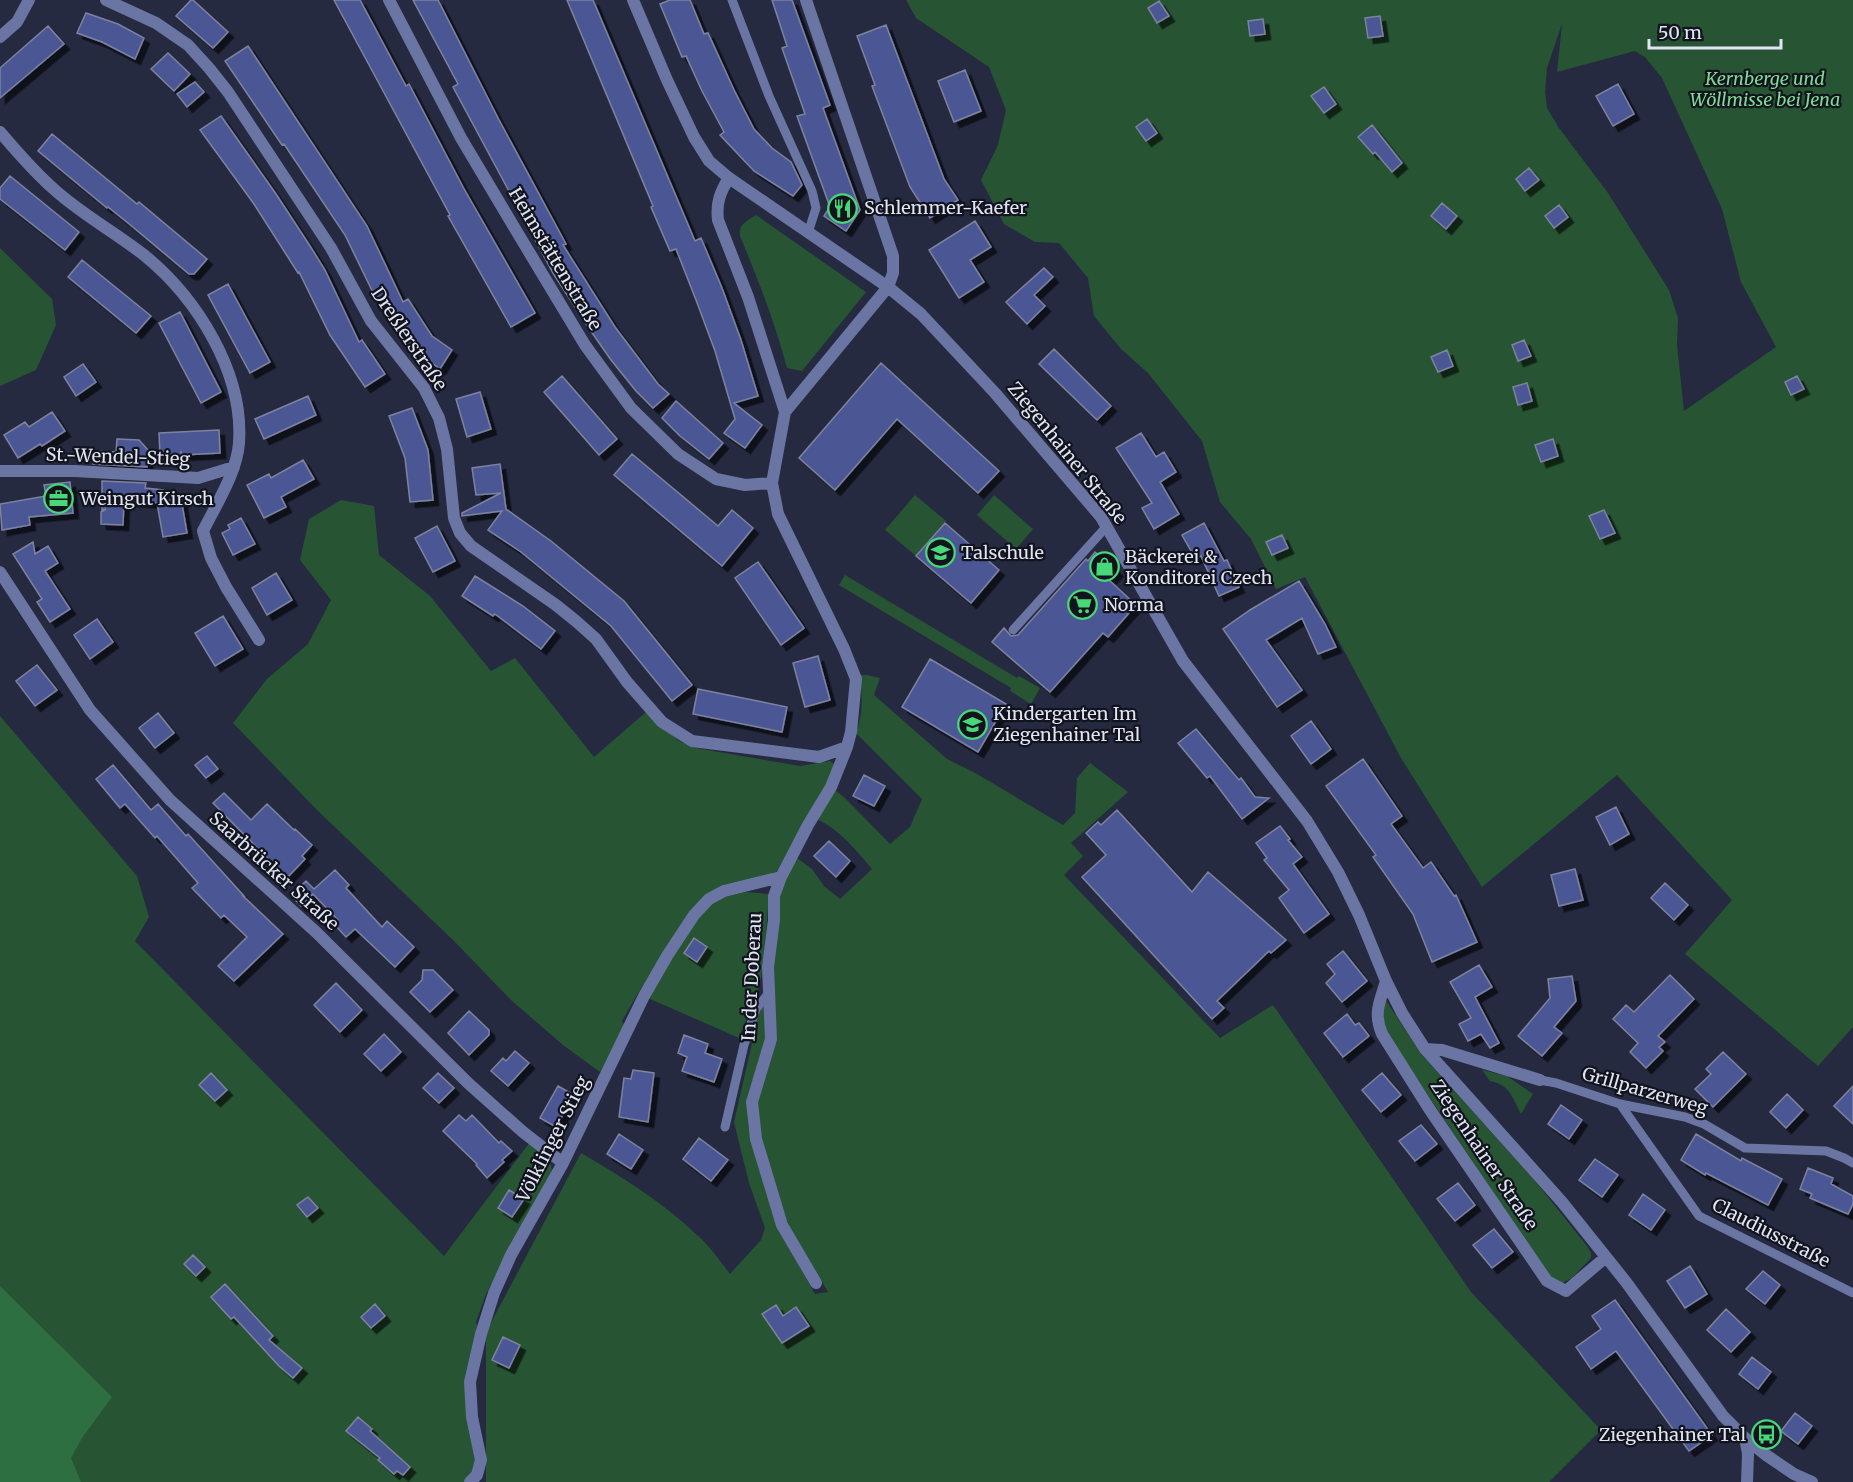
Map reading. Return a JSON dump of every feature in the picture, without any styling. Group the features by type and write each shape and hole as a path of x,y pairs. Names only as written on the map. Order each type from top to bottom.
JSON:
{"street":[{"path":"0,37 17,22 29,0"},
{"name":"Dreßlerstraße","path":"106,0 156,23 188,45 235,102 331,248 371,321 424,388 439,418 447,449 454,518 460,533 471,546 556,604 577,622 596,639 627,682 662,722 692,741 819,757 847,747"},
{"name":"Heimstättenstraße","path":"389,0 461,138 585,345 631,408 678,454 716,479 745,486 772,483"},
{"name":"Ziegenhainer Straße","path":"633,0 667,81 694,137 709,161 729,178 888,287 921,314 1036,439 1107,526 1183,661 1308,821 1322,843 1359,915 1402,1013 1425,1048 1537,1172 1606,1257 1716,1407 1746,1438 1807,1482"},
{"path":"785,412 888,287 893,273 893,256 806,0"},
{"path":"0,132 56,191 145,256 180,288 217,342 237,401 239,444 234,467 203,531 211,558 259,640"},
{"path":"729,178 720,192 717,208 718,220 748,297 785,412 772,483"},
{"name":"St.-Wendel-Stieg","path":"0,471 75,471 198,478 234,467"},
{"name":"In der Doberau","path":"772,483 778,514 844,649 856,679 851,732 847,747 831,787 808,825 781,877 774,896 774,920 768,967 771,1039 752,1102 756,1139 782,1226 816,1283"},
{"name":"Saarbrücker Straße","path":"0,572 90,710 170,800 317,933 468,1083 523,1132 563,1163"},
{"name":"Völklinger Stieg","path":"470,1482 477,1475 481,1460 472,1417 470,1382 494,1293 507,1264 563,1163 644,996 694,915 709,899 724,891 781,877"},
{"name":"Ziegenhainer Straße","path":"1386,981 1377,1010 1377,1022 1382,1034 1430,1110 1547,1281 1566,1291 1606,1257"},
{"name":"Grillparzerweg","path":"1425,1048 1442,1050 1540,1080"},
{"path":"1746,1438 1747,1482"}],"lane":[{"path":"732,0 769,96 812,191 816,208 808,232"},
{"path":"1013,630 1107,526"},
{"path":"725,1127 744,1045 756,1009 768,994"},
{"name":"Grillparzerweg","path":"1540,1080 1620,1104 1685,1117 1704,1124 1745,1148 1826,1151 1853,1163"},
{"name":"Claudiusstraße","path":"1620,1104 1698,1216 1853,1293"}],"green space":[{"name":"Kernberge und Wöllmisse bei Jena","path":"906,0 1853,0 1853,1027 1818,1066 1685,954 1732,900 1617,775 1482,887 1401,758 1305,577 1276,589 1251,539 1220,502 1202,441 1148,373 1121,349 1094,316 1088,278 1059,243 1035,242 1004,224 981,180 998,145 1006,110 989,67 916,18","holes":["1562,24 1557,72 1635,51 1645,57 1662,78 1722,209 1741,282 1776,347 1684,411 1677,345 1678,318 1669,290 1608,193 1559,128 1547,108 1545,92 1547,68"]},
{"path":"756,215 866,292 802,371 787,368 766,301 740,236 740,228"},
{"path":"0,248 52,299 56,325 36,370 0,386"},
{"path":"915,495 946,521 916,556 885,530"},
{"path":"994,495 1033,529 1016,549 977,515"},
{"path":"341,500 374,506 379,555 430,596 491,671 515,658 594,757 646,712 679,741 696,748 800,766 830,761 834,764 827,784 777,871 691,913 638,993 622,1021 625,1026 600,1072 563,1045 512,1001 454,941 318,811 233,723 267,679 308,644 331,600 300,560 309,519"},
{"path":"845,575 1017,678 1019,676 1040,688 1031,704 1010,691 1011,688 839,585"},
{"path":"859,675 880,678 874,695 947,759 1063,825 1075,813 1077,778 1090,763 1128,792 1071,843 1083,856 1064,875 1220,1038 1273,1005 1471,1292 1601,1430 1549,1482 486,1482 486,1332 581,1153 627,1181 684,1223 706,1244 730,1274 761,1240 765,1228 749,1183 734,1122 752,1043 749,1041 763,1005 766,1006 767,1023 764,1046 747,1097 748,1126 759,1168 789,1248 815,1294 828,1292 789,1226 766,1165 757,1128 757,1099 773,1050 771,972 778,898 785,879 797,858 812,869 824,886 840,899 872,869 840,835 817,819 835,790 890,844 910,827 922,799 856,733 862,705"},
{"path":"0,716 137,876 149,917 135,941 444,1256 530,1142 550,1162 552,1170 486,1294 476,1322 481,1334 470,1382 481,1460 470,1482 0,1482"},
{"path":"746,892 769,894 760,984 739,1038 648,998 670,958 711,903 726,896"},
{"path":"1385,999 1421,1054 1536,1182 1587,1246 1591,1258 1572,1278 1562,1283 1551,1278 1386,1033 1382,1010"},
{"path":"1482,1070 1507,1076 1533,1094 1521,1114 1513,1097 1506,1089 1490,1081"},
{"path":"0,1286 112,1397 82,1438 71,1458 81,1482 0,1482"}],"building":[{"path":"191,0 228,32 213,48 176,16"},
{"path":"334,0 360,0 406,86 409,84 463,187 535,313 511,327 448,216 450,215"},
{"path":"413,0 438,0 566,244 563,245 615,327 658,384 669,394 653,408 611,360 553,273 453,87 458,84"},
{"path":"567,0 593,0 695,241 701,238 722,288 758,396 734,403 762,425 745,448 724,433 735,419 715,351 676,249 670,251"},
{"path":"670,0 690,0 704,34 708,33 754,129 772,148 791,162 802,185 793,196 754,171 720,135 724,132 686,56 682,57 660,4"},
{"path":"772,0 792,0 830,105 823,108 860,210 846,231 824,216 830,207 797,116 805,114 782,48 787,46"},
{"path":"1159,1 1169,16 1157,23 1148,8"},
{"path":"86,13 118,24 144,38 135,59 102,42 77,33"},
{"path":"1380,16 1383,36 1368,38 1365,18"},
{"path":"1263,19 1265,34 1250,36 1248,21"},
{"path":"886,25 944,179 958,200 930,218 910,187 872,86 875,85 857,36"},
{"path":"48,26 64,44 0,98 0,68"},
{"path":"248,46 367,226 403,302 408,299 432,336 452,350 440,369 404,343 379,305 345,235 225,61"},
{"path":"168,53 190,74 174,91 151,69"},
{"path":"965,70 981,111 954,122 938,81"},
{"path":"195,82 204,92 187,107 177,94"},
{"path":"1618,84 1634,114 1613,126 1596,96"},
{"path":"1324,87 1336,104 1324,113 1311,96"},
{"path":"221,116 310,246 325,270 359,342 362,340 385,374 365,387 330,335 299,272 254,204 200,130"},
{"path":"1147,119 1157,133 1146,141 1136,127"},
{"path":"1372,125 1402,163 1392,172 1358,137"},
{"path":"52,134 207,259 194,274 189,274 38,151"},
{"path":"1529,168 1539,180 1525,191 1516,179"},
{"path":"10,176 79,232 65,250 0,199 0,188"},
{"path":"1442,203 1457,216 1446,229 1431,216"},
{"path":"1559,205 1568,217 1554,228 1545,216"},
{"path":"975,221 991,247 970,260 984,282 959,298 929,250"},
{"path":"82,260 151,316 136,333 68,277"},
{"path":"1044,268 1053,277 1034,295 1045,306 1027,324 1006,302"},
{"path":"228,284 270,362 250,373 208,295"},
{"path":"180,312 221,392 201,403 159,323"},
{"path":"1524,340 1531,356 1518,361 1512,345"},
{"path":"1054,349 1111,406 1097,420 1039,364"},
{"path":"1447,350 1453,366 1438,372 1431,357"},
{"path":"881,363 999,471 978,493 897,419 835,490 799,458"},
{"path":"83,364 96,382 76,396 64,377"},
{"path":"562,376 617,439 599,455 544,392"},
{"path":"1797,376 1804,389 1791,395 1785,382"},
{"path":"1527,383 1532,401 1518,405 1513,387"},
{"path":"480,392 491,429 467,437 456,399"},
{"path":"308,396 316,415 264,439 255,419"},
{"path":"676,401 723,443 709,459 662,418"},
{"path":"412,408 428,450 433,500 410,502 405,458 389,416"},
{"path":"52,412 65,431 18,458 4,435 25,422 29,427"},
{"path":"219,430 220,453 182,455 181,451 181,455 160,455 159,433"},
{"path":"1141,433 1156,457 1164,452 1176,472 1160,482 1179,514 1154,529 1142,508 1152,503 1116,448"},
{"path":"117,439 139,440 148,450 147,467 93,464 94,451 116,452"},
{"path":"1553,439 1558,456 1541,462 1535,445"},
{"path":"632,454 718,526 732,510 753,528 722,566 614,475"},
{"path":"303,460 314,479 281,497 286,507 264,518 247,485 269,474 271,478"},
{"path":"500,464 506,509 551,541 624,601 692,685 672,701 611,626 521,552 488,530 502,511 462,516 462,513 501,493 476,495 472,468"},
{"path":"102,481 146,483 145,488 163,490 161,502 181,498 187,533 163,537 157,503 124,500 123,525 101,524 101,512 106,509 102,510"},
{"path":"70,482 73,513 29,517 30,525 2,530 0,504 46,496 44,485"},
{"path":"1604,510 1615,533 1600,539 1589,516"},
{"path":"241,518 255,544 233,555 222,533 230,529 228,525"},
{"path":"945,523 999,570 971,603 916,556"},
{"path":"1204,523 1224,561 1227,560 1239,587 1219,596 1201,556 1195,558 1182,535"},
{"path":"437,526 455,561 433,572 415,538"},
{"path":"1282,535 1288,548 1272,555 1266,542"},
{"path":"33,542 35,554 48,546 58,563 45,571 70,609 50,622 37,602 42,599 13,554"},
{"path":"1095,552 1118,571 1109,580 1136,605 1108,637 1103,633 1050,692 992,642 1004,628 1011,636 1018,635 1086,559 1088,561"},
{"path":"758,562 804,628 781,645 735,578"},
{"path":"276,573 292,600 267,615 252,588"},
{"path":"475,576 523,606 555,631 541,649 495,614 493,616 462,596"},
{"path":"1299,581 1336,647 1318,654 1302,618 1266,640 1302,690 1277,707 1223,629"},
{"path":"223,616 243,649 215,666 195,633"},
{"path":"97,619 113,642 90,659 74,635"},
{"path":"818,656 830,700 805,707 793,663"},
{"path":"930,659 1006,704 978,752 902,707"},
{"path":"37,665 57,690 35,706 16,681"},
{"path":"698,689 787,707 782,732 693,714"},
{"path":"158,713 174,733 155,748 139,728"},
{"path":"1311,721 1331,749 1311,764 1291,736"},
{"path":"1196,729 1239,780 1241,778 1255,797 1269,798 1242,819 1210,776 1207,778 1178,743"},
{"path":"207,756 218,769 206,778 195,765"},
{"path":"1363,759 1402,816 1391,824 1423,868 1431,862 1454,896 1456,895 1477,942 1432,962 1413,914 1373,857 1376,855 1326,786"},
{"path":"113,765 151,810 158,804 243,896 283,934 234,981 218,966 247,937 224,915 221,918 192,888 198,883 157,836 155,838 125,804 120,808 96,779"},
{"path":"864,775 885,786 874,806 853,796"},
{"path":"224,793 251,820 267,804 312,845 302,856 305,859 287,878 213,803"},
{"path":"1616,807 1629,834 1610,845 1596,817"},
{"path":"1117,810 1192,892 1208,872 1286,940 1271,953 1269,951 1217,1001 1224,1008 1212,1019 1082,877 1106,855 1086,833 1098,822 1101,825"},
{"path":"1280,826 1302,857 1293,864 1329,914 1304,933 1279,898 1289,890 1264,860 1267,858 1256,843"},
{"path":"829,841 850,861 836,877 814,856"},
{"path":"1575,869 1583,900 1559,906 1551,875"},
{"path":"335,870 349,885 346,888 382,927 387,921 414,947 395,967 355,929 346,937 334,924 338,920 313,894 301,906 291,895 306,881 314,889"},
{"path":"1665,883 1688,905 1674,920 1651,898"},
{"path":"694,938 707,947 697,962 684,953"},
{"path":"1343,951 1367,981 1342,1002 1326,983 1335,974 1327,964"},
{"path":"1479,965 1492,987 1475,997 1499,1043 1490,1048 1481,1034 1468,1041 1459,1024 1471,1018 1450,982"},
{"path":"423,970 433,970 453,990 430,1012 410,992 422,980"},
{"path":"1670,975 1694,999 1658,1036 1665,1042 1659,1047 1663,1051 1646,1068 1630,1052 1638,1043 1613,1019 1626,1005 1634,1012"},
{"path":"1572,976 1576,1001 1554,1027 1562,1033 1542,1056 1518,1036 1550,998 1548,979"},
{"path":"336,983 362,1010 340,1032 314,1005"},
{"path":"469,1011 489,1030 489,1035 469,1055 448,1033"},
{"path":"1347,1014 1355,1025 1359,1023 1369,1036 1343,1057 1324,1033"},
{"path":"384,1034 401,1052 381,1071 364,1054"},
{"path":"684,1035 708,1044 705,1053 722,1059 714,1082 682,1071 687,1057 678,1053"},
{"path":"515,1051 529,1063 508,1086 491,1071 503,1058 506,1061"},
{"path":"1723,1052 1746,1074 1713,1107 1695,1089 1711,1074 1706,1069"},
{"path":"633,1070 654,1073 648,1122 619,1117 624,1078 631,1079"},
{"path":"211,1073 227,1090 215,1101 199,1085"},
{"path":"438,1073 454,1088 439,1103 423,1088"},
{"path":"1382,1073 1401,1095 1381,1112 1362,1090"},
{"path":"558,1086 574,1095 556,1127 540,1118"},
{"path":"1853,1086 1853,1124 1834,1106"},
{"path":"1787,1094 1803,1110 1786,1128 1770,1112"},
{"path":"1561,1105 1582,1120 1569,1139 1548,1124"},
{"path":"459,1115 466,1121 472,1115 499,1143 501,1141 512,1151 487,1178 477,1164 443,1131"},
{"path":"1421,1125 1437,1144 1415,1161 1399,1141"},
{"path":"619,1134 643,1150 631,1169 607,1154"},
{"path":"1696,1134 1741,1161 1742,1158 1782,1179 1768,1205 1706,1173 1705,1175 1681,1160"},
{"path":"699,1138 728,1160 711,1181 683,1159"},
{"path":"1595,1159 1618,1175 1602,1197 1579,1180"},
{"path":"1808,1168 1833,1178 1831,1184 1853,1196 1853,1204 1848,1214 1810,1198 1812,1194 1800,1189"},
{"path":"1458,1183 1475,1205 1455,1221 1437,1199"},
{"path":"509,1190 524,1199 512,1217 498,1208"},
{"path":"1643,1194 1665,1210 1651,1230 1629,1215"},
{"path":"308,1197 318,1208 307,1217 297,1205"},
{"path":"1494,1229 1513,1252 1492,1268 1473,1245"},
{"path":"193,1255 205,1267 196,1276 184,1264"},
{"path":"1690,1266 1707,1294 1685,1308 1667,1281"},
{"path":"1763,1271 1780,1285 1765,1304 1746,1289"},
{"path":"225,1284 273,1336 269,1340 302,1368 293,1378 234,1317 231,1319 211,1297"},
{"path":"1615,1300 1712,1435 1689,1451 1616,1351 1591,1369 1576,1347 1601,1329 1592,1316"},
{"path":"375,1304 385,1316 371,1328 361,1317"},
{"path":"776,1305 783,1316 796,1307 809,1326 782,1343 762,1314"},
{"path":"1726,1309 1750,1332 1731,1352 1707,1330"},
{"path":"503,1337 520,1345 509,1368 492,1360"},
{"path":"1752,1357 1771,1372 1758,1389 1739,1374"},
{"path":"1795,1413 1812,1426 1798,1444 1781,1431"},
{"path":"358,1417 410,1467 403,1475 397,1471 394,1474 378,1460 380,1458 346,1431"}],"place":[{"name":"Schlemmer-Kaefer","path":"843,208"},
{"name":"Weingut Kirsch","path":"59,499"},
{"name":"Talschule","path":"940,553"},
{"name":"Bäckerei & Konditorei Czech","path":"1104,567"},
{"name":"Norma","path":"1083,605"},
{"name":"Kindergarten Im Ziegenhainer Tal","path":"972,724"},
{"name":"Ziegenhainer Tal","path":"1767,1435"}]}
